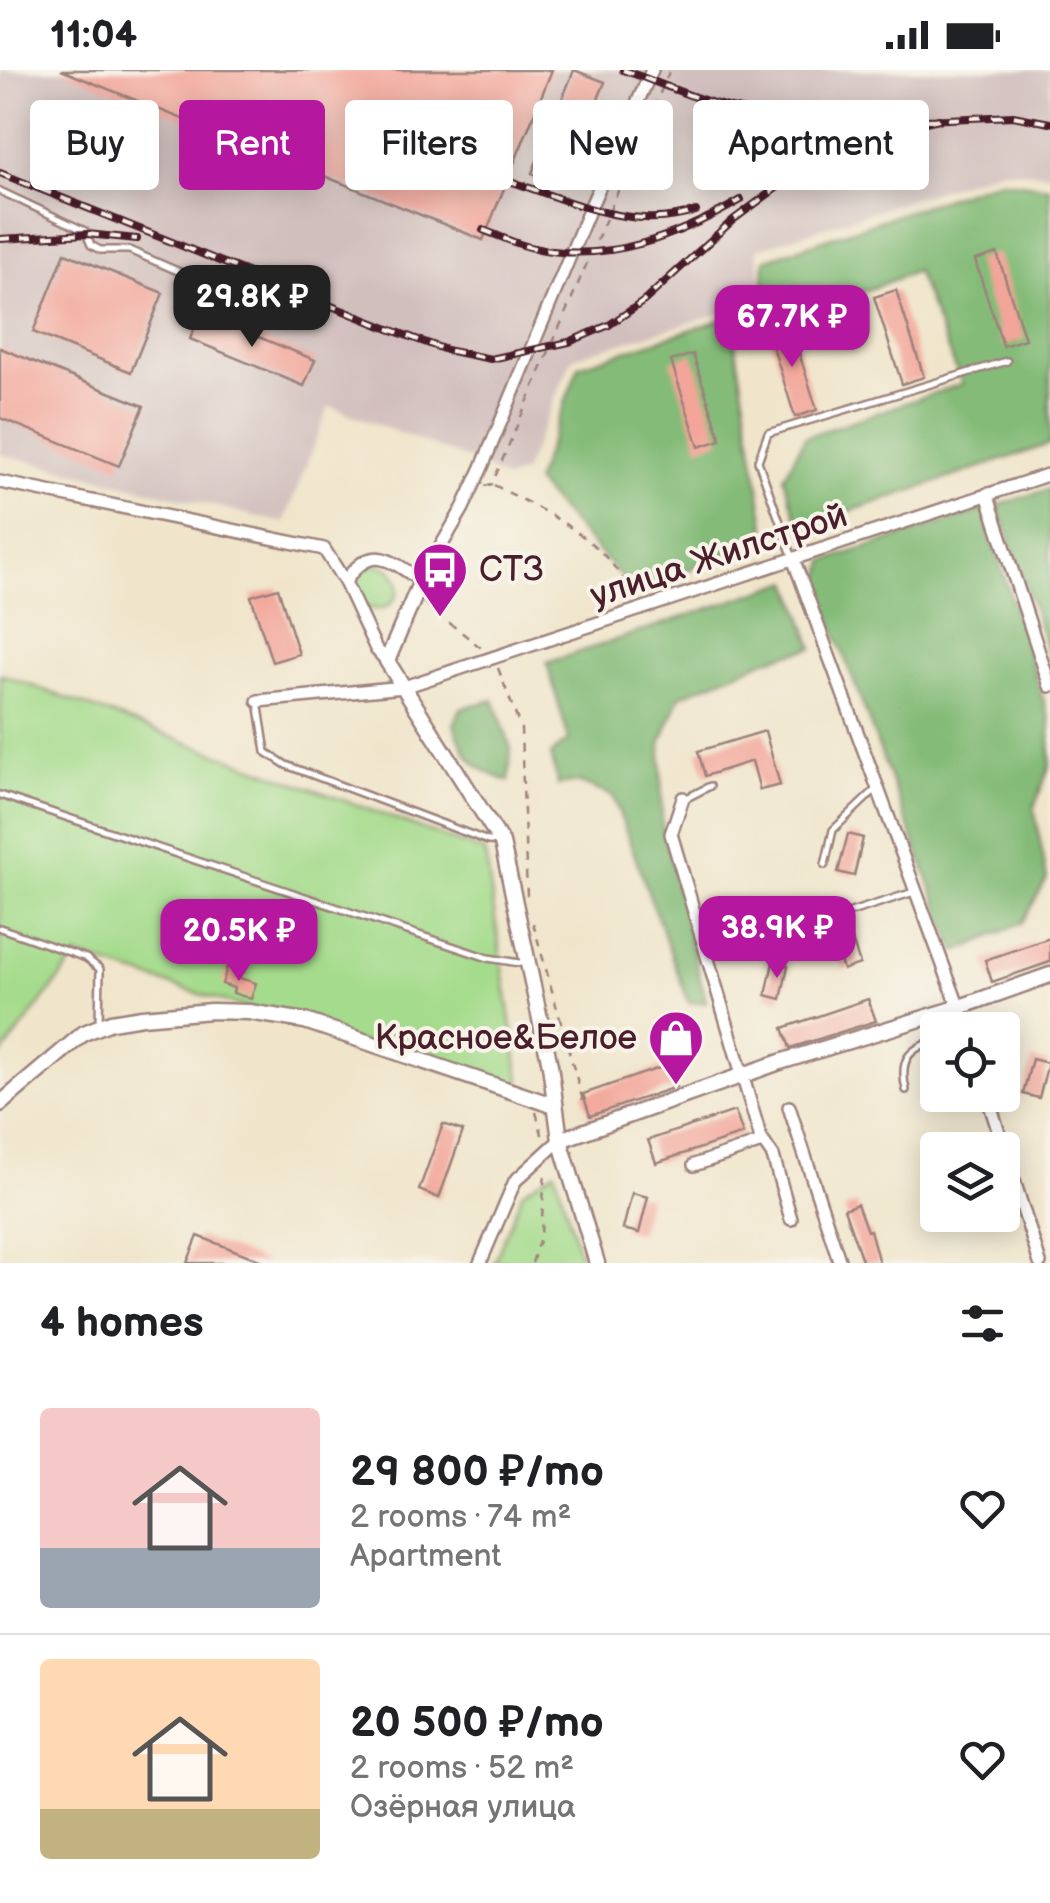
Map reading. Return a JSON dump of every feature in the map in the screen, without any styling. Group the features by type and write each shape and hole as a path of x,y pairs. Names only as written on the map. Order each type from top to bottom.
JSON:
{"street":[{"path":"387,661 422,580 464,508 652,70"},
{"name":"улица Жилстрой","path":"258,701 404,688 1050,474"},
{"path":"0,482 324,550 345,582 376,649 502,843 550,1065 560,1140 597,1263"},
{"path":"988,494 1050,686"},
{"path":"345,582 366,559 390,559 422,580"},
{"path":"794,561 962,1012"},
{"path":"480,1263 515,1181 560,1140 1050,975"},
{"path":"0,1104 84,1033 142,1016 211,1010 305,1021 555,1106"},
{"path":"741,1076 762,1142 773,1156 792,1219"},
{"path":"789,1107 840,1263"},
{"path":"993,1112 1040,1263"},
{"path":"694,1165 762,1142"}],"lane":[{"path":"0,190 85,231 91,245 100,250 129,250 180,272"},
{"path":"794,561 758,462 768,433 1006,361"},
{"path":"258,701 266,752 286,765 502,843"},
{"path":"710,786 683,798 671,834 741,1076"},
{"path":"825,865 833,830 878,788"},
{"path":"0,796 488,958 526,964"},
{"path":"832,918 917,892"},
{"path":"0,928 86,958 100,969 98,1028"},
{"path":"906,1090 901,1069 908,1055 920,1049"}],"path":[{"path":"492,484 670,70"},
{"path":"482,487 492,484 561,518 606,557 630,591 638,612"},
{"path":"423,602 494,658 521,729 528,902"},
{"path":"532,920 585,1108"}],"shaded area":[{"path":"0,70 1050,70 1050,174 1003,169 757,249 763,301 573,357 523,473 505,480 475,462 329,406 284,523 0,454"}],"green space":[{"path":"999,180 1050,187 1050,444 800,528 784,477 805,437 962,384 916,271 735,341 767,537 635,592 535,482 579,366 763,306 765,260"},
{"path":"1050,489 1050,658 998,505"},
{"path":"983,510 1050,721 1050,764 1034,808 1047,879 1022,923 956,952 819,589 825,561"},
{"path":"376,565 391,572 398,587 391,602 376,609 361,602 354,587 361,572"},
{"path":"790,581 813,648 771,658 680,696 661,743 662,826 706,1002 689,1003 613,796 578,782 558,785 551,754 569,740 547,663"},
{"path":"0,674 485,852 522,1093 77,956 0,1057"},
{"path":"494,700 511,749 509,781 473,762 454,725 461,708"},
{"path":"555,1171 582,1263 494,1263 523,1191"}],"building":[{"path":"61,70 552,70 540,100 533,100 533,117 513,166 513,100 345,100 345,184 325,176 325,100 179,100 179,118 159,109 159,100 135,100"},
{"path":"574,70 605,82 598,100 562,100"},
{"path":"359,190 503,190 483,240"},
{"path":"65,253 163,293 131,372 33,332"},
{"path":"997,253 1025,339 1003,346 975,260"},
{"path":"896,290 924,377 902,384 874,297"},
{"path":"200,313 315,360 304,386 190,339"},
{"path":"790,324 817,410 795,417 768,331"},
{"path":"0,348 144,406 119,466 0,418"},
{"path":"693,354 721,440 699,447 671,361"},
{"path":"278,588 299,654 272,662 251,596"},
{"path":"765,731 780,785 760,790 752,761 705,776 698,751"},
{"path":"848,834 863,838 854,876 838,872"},
{"path":"847,925 860,964 843,970 830,930"},
{"path":"1050,938 1050,962 992,982 985,960"},
{"path":"773,962 788,966 781,999 766,995"},
{"path":"227,967 238,970 236,977 256,983 251,999 222,984"},
{"path":"868,999 876,1021 790,1048 783,1028"},
{"path":"1032,1059 1048,1063 1039,1098 1023,1094"},
{"path":"668,1065 676,1087 590,1116 583,1094"},
{"path":"735,1111 743,1134 656,1163 648,1140"},
{"path":"443,1124 463,1131 439,1198 419,1190"},
{"path":"632,1193 648,1197 639,1233 623,1229"},
{"path":"857,1204 867,1231 870,1230 879,1263 863,1263 844,1209"},
{"path":"198,1236 265,1262 265,1263 187,1263"}],"railway":[{"path":"623,70 705,100"},
{"path":"929,120 1013,116 1050,123"},
{"path":"929,121 939,119"},
{"path":"0,173 389,329 446,350 491,359 569,342 609,325 644,301 733,220 774,190"},
{"path":"513,182 624,216 672,217 696,211"},
{"path":"483,230 534,248 562,252 615,249 667,235 741,200"},
{"path":"0,239 87,234 137,239"}],"place":[{"name":"СТЗ","path":"440,619"},
{"name":"Красное&Белое","path":"676,1087"}]}
